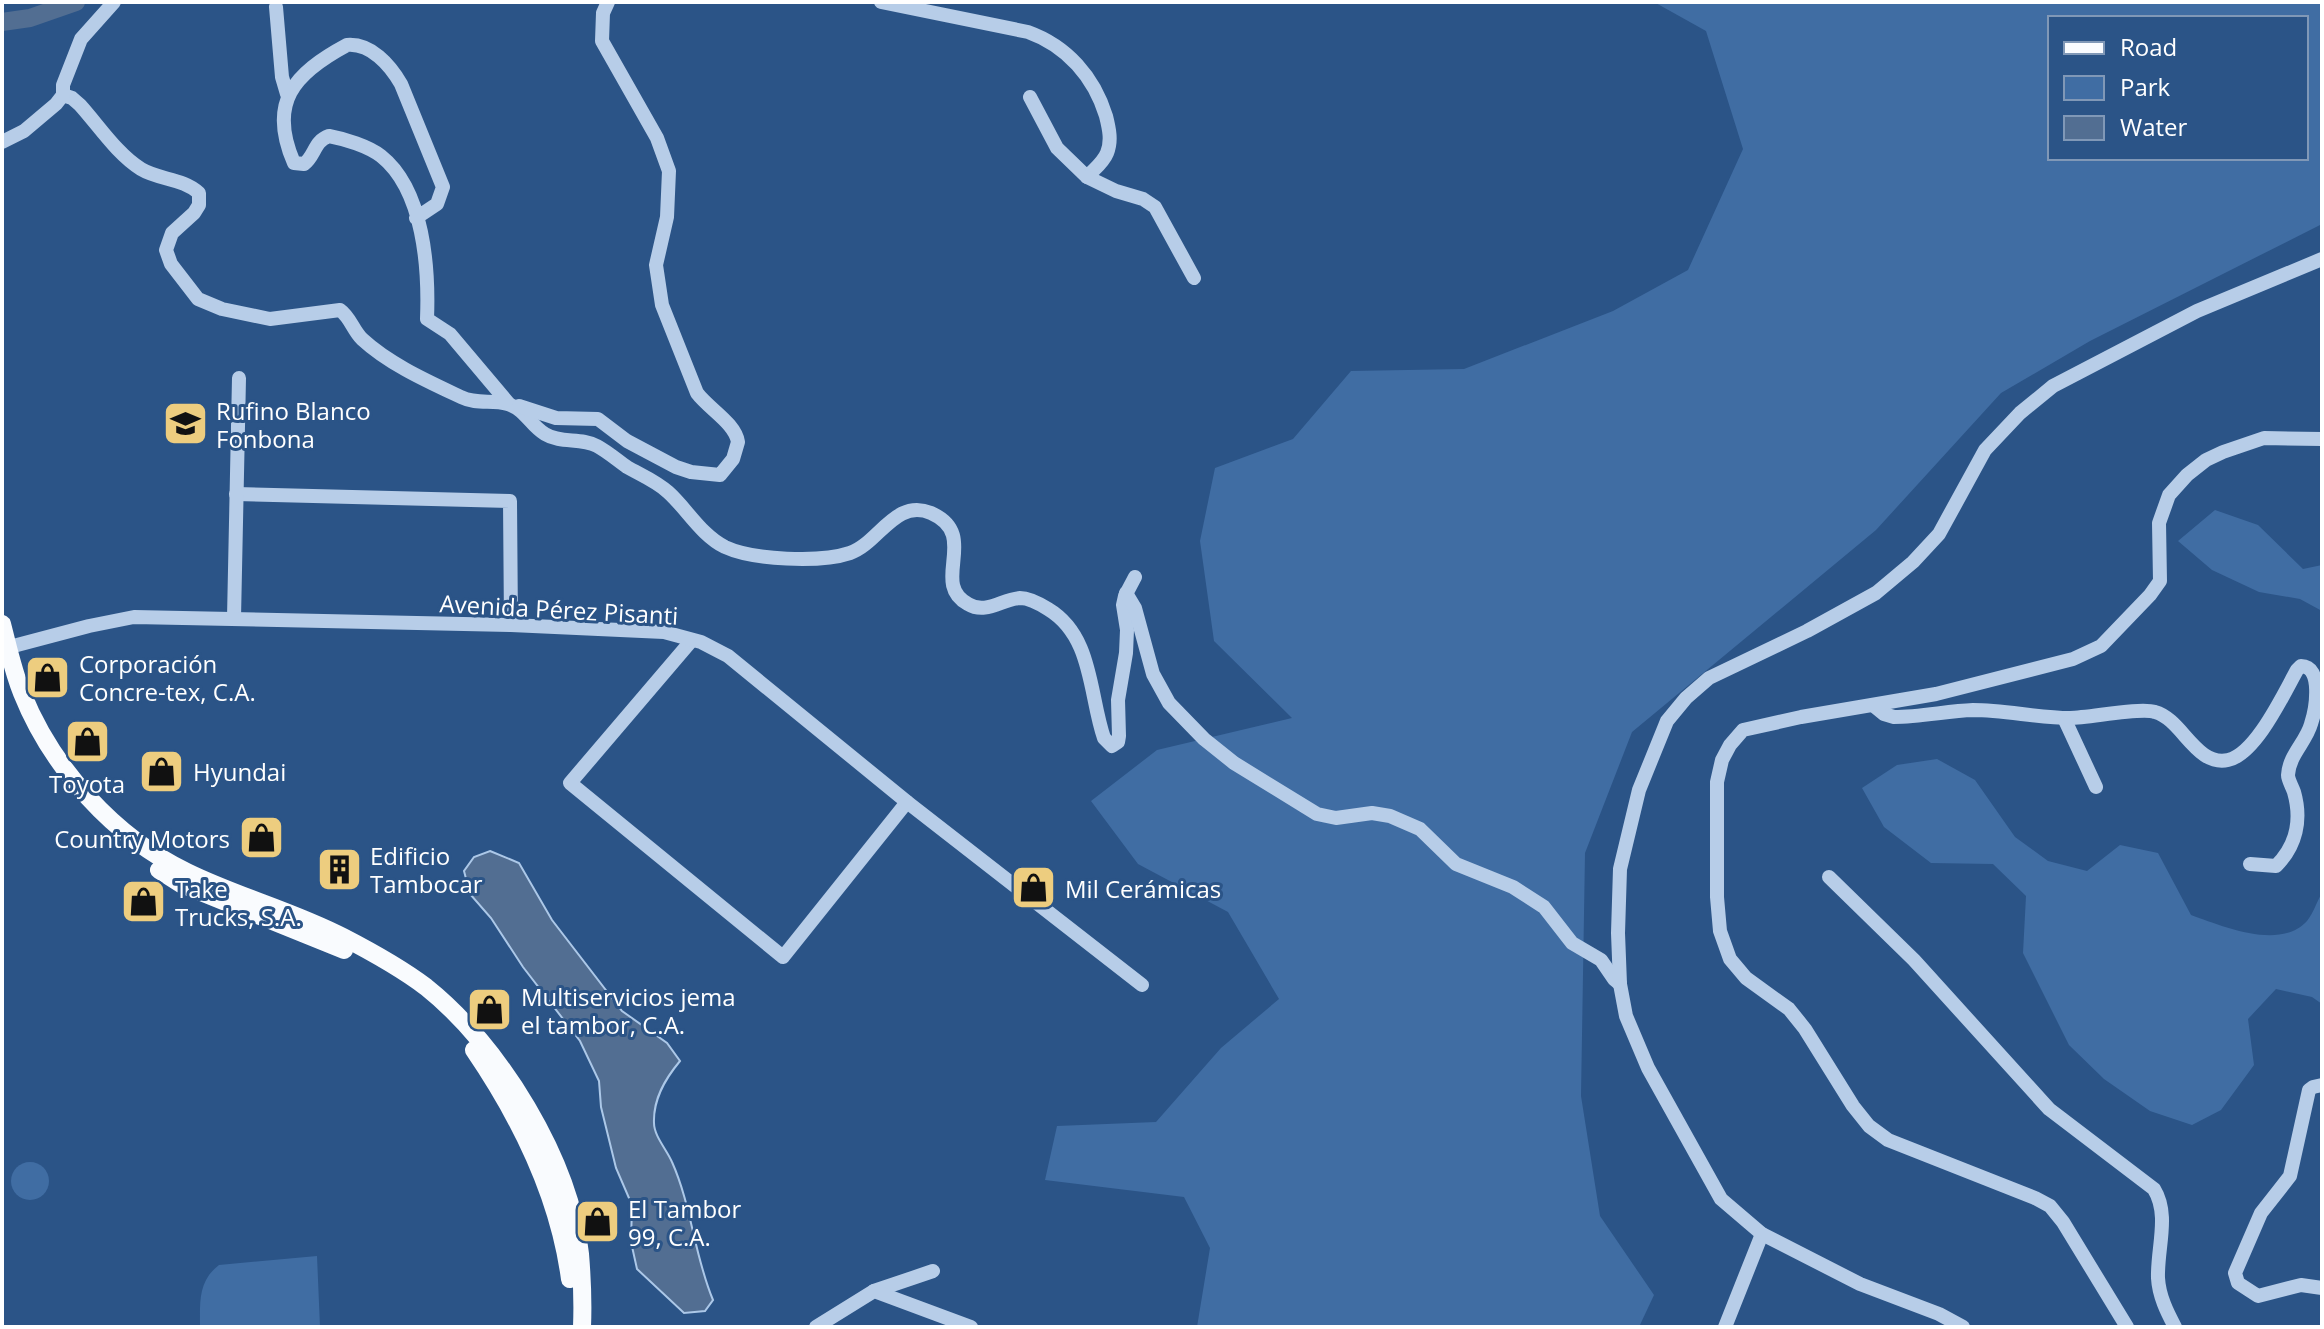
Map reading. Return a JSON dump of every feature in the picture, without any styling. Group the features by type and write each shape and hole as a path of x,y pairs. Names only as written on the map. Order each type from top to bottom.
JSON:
{"main road":[{"path":"2,624 5,649 23,696 47,740 76,783 108,817 184,871 323,927 394,971 444,1015 466,1040 526,1137 566,1245 574,1327"},
{"path":"2,670 25,722 52,767 76,799 130,852 181,884 331,944 427,988 474,1034 519,1093 542,1131 573,1221 580,1253 582,1327"}],"street":[{"path":"2,142 24,131 63,95 63,85 81,39 114,2"},
{"path":"63,95 80,105 132,163 146,172 188,185 199,193 199,205 172,233 166,250 171,264 198,299 222,309 270,319 340,310 362,339 389,360 462,398 510,405 556,418 598,419 627,441 676,467 720,475 727,469 738,442 733,429 697,393 662,305 656,265 667,217 669,171 657,138 602,41 603,13 608,2"},
{"path":"881,2 1028,32 1049,41 1073,59 1092,82 1110,131 1108,151 1087,177"},
{"path":"276,7 282,77 287,94"},
{"path":"416,218 437,204 443,187 392,69 366,47 347,45 319,62 287,94 283,124 285,143 294,163 309,161 318,143 329,136 368,148 394,169 404,184 423,240 429,279 427,319 450,334 510,405 524,412 547,435 589,442 661,486 715,541 747,555 788,559 847,554 865,545 906,511 915,509 933,514 950,525 953,533 955,557 951,580 959,598 976,608 1026,599 1045,607 1064,621 1075,637 1089,671 1104,738 1112,746 1118,742 1119,736 1118,700 1126,653 1127,630 1123,605 1135,577"},
{"path":"1030,97 1057,148 1087,177 1116,191 1143,199 1155,207 1194,278"},
{"path":"1963,1327 1939,1314 1847,1278 1762,1234 1721,1199 1648,1068 1626,1016 1620,984 1620,869 1639,790 1667,721 1686,698 1709,678 1807,631 1876,593 1913,562 1939,534 1985,450 2020,413 2053,386 2197,311 2322,259"},
{"path":"234,618 239,378"},
{"path":"2127,1327 2050,1206 2015,1189 1888,1140 1869,1126 1789,1009 1746,978 1730,959 1720,931 1717,897 1717,782 1722,760 1743,730 1936,694 2073,659 2101,646 2160,581 2159,523 2169,495 2187,475 2206,460 2264,438 2322,439"},
{"path":"236,494 510,501 511,625"},
{"path":"1126,593 1135,608 1153,674 1169,703 1204,739 1234,763 1317,814 1336,818 1372,813 1390,816 1420,829 1456,864 1513,887 1544,907 1572,943 1601,960 1620,984"},
{"name":"Avenida Pérez Pisanti","path":"5,649 134,617 511,625 664,632 692,640 728,656 907,802 1142,985"},
{"path":"692,640 570,783 783,957 907,802"},
{"path":"1873,705 1894,717 1974,710 2064,718 2154,711 2169,719 2200,752 2227,760 2244,753 2263,728 2297,670 2315,663 2311,724 2291,759 2288,776 2298,823 2292,846 2276,866 2250,864"},
{"path":"2064,718 2096,787"},
{"path":"1829,877 1914,960 2049,1109 2154,1189 2161,1201 2163,1219 2158,1279 2162,1300 2175,1327"},
{"path":"2322,1085 2309,1090 2290,1176 2261,1213 2235,1273 2238,1283 2258,1296 2301,1285 2322,1288"},
{"path":"1725,1327 1762,1234"},
{"path":"816,1327 874,1291 933,1271"},
{"path":"874,1291 971,1327"}],"green space":[{"path":"1654,2 2322,2 2322,224 2090,341 2001,393 1876,530 1632,732 1585,853 1581,1096 1600,1216 1654,1295 1639,1327 1197,1327 1210,1248 1184,1197 1045,1180 1057,1126 1156,1122 1221,1048 1279,999 1228,912 1138,864 1091,801 1157,750 1292,718 1214,641 1200,541 1215,468 1293,439 1351,371 1464,369 1613,311 1688,270 1743,149 1706,31"},
{"path":"2215,510 2258,525 2303,569 2322,565 2322,611 2300,599 2259,592 2212,570 2178,541"},
{"path":"1937,759 1975,780 2015,837 2048,861 2087,871 2120,845 2158,853 2191,915 2218,925 2267,935 2296,930 2307,921 2322,893 2322,1004 2312,997 2276,989 2248,1019 2254,1065 2221,1110 2192,1125 2150,1111 2104,1079 2069,1045 2023,953 2026,896 1993,864 1931,863 1884,827 1862,788 1897,765"},
{"path":"30,1162 43,1168 49,1181 43,1194 30,1200 17,1194 11,1181 17,1168"},
{"path":"317,1256 320,1327 200,1327 200,1301 204,1285 219,1265"}],"water":[{"path":"490,851 519,863 552,920 622,1011 667,1043 680,1061 661,1090 654,1123 679,1179 713,1300 705,1311 684,1313 637,1269 631,1242 632,1205 616,1168 601,1107 599,1081 580,1041 523,967 491,918 470,894 464,871 474,857"}],"waterway":[{"path":"2,22 30,18 76,2"}],"place":[{"name":"Rufino Blanco Fonbona","path":"185,424"},
{"name":"Corporación Concre-tex, C.A.","path":"48,677"},
{"name":"Toyota","path":"87,741"},
{"name":"Hyundai","path":"162,771"},
{"name":"Country Motors","path":"261,838"},
{"name":"Edificio Tambocar","path":"339,869"},
{"name":"Mil Cerámicas","path":"1034,888"},
{"name":"Take Trucks, S.A.","path":"144,902"},
{"name":"Multiservicios jema el tambor, C.A.","path":"490,1010"},
{"name":"El Tambor 99, C.A.","path":"597,1222"}]}
